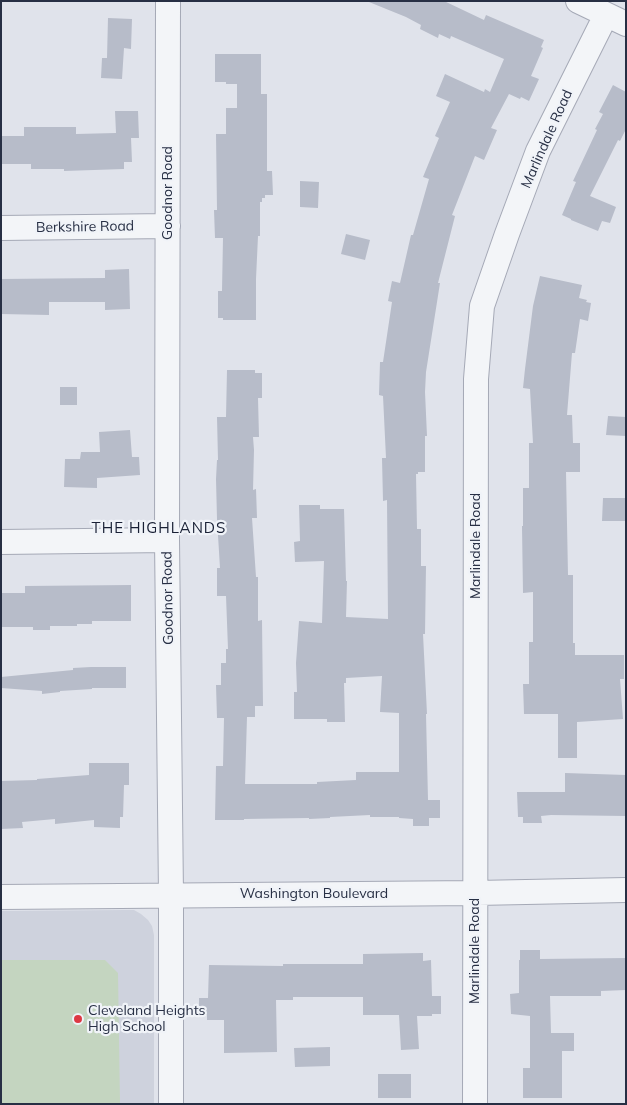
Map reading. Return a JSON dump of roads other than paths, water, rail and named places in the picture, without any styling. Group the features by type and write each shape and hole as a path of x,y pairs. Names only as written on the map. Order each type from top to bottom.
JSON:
{"street":[{"name":"Goodnor Road","path":"168,1 171,1104"},
{"path":"578,1 616,19"},
{"name":"Marlindale Road","path":"475,1104 476,379 482,306 538,151 616,19"},
{"name":"Berkshire Road","path":"1,228 168,226"},
{"path":"1,542 168,540"},
{"name":"Washington Boulevard","path":"1,897 626,890"}],"place":[{"name":"Cleveland Heights High School","path":"78,1019"}],"district":[{"name":"THE HIGHLANDS","path":"159,528"}]}
